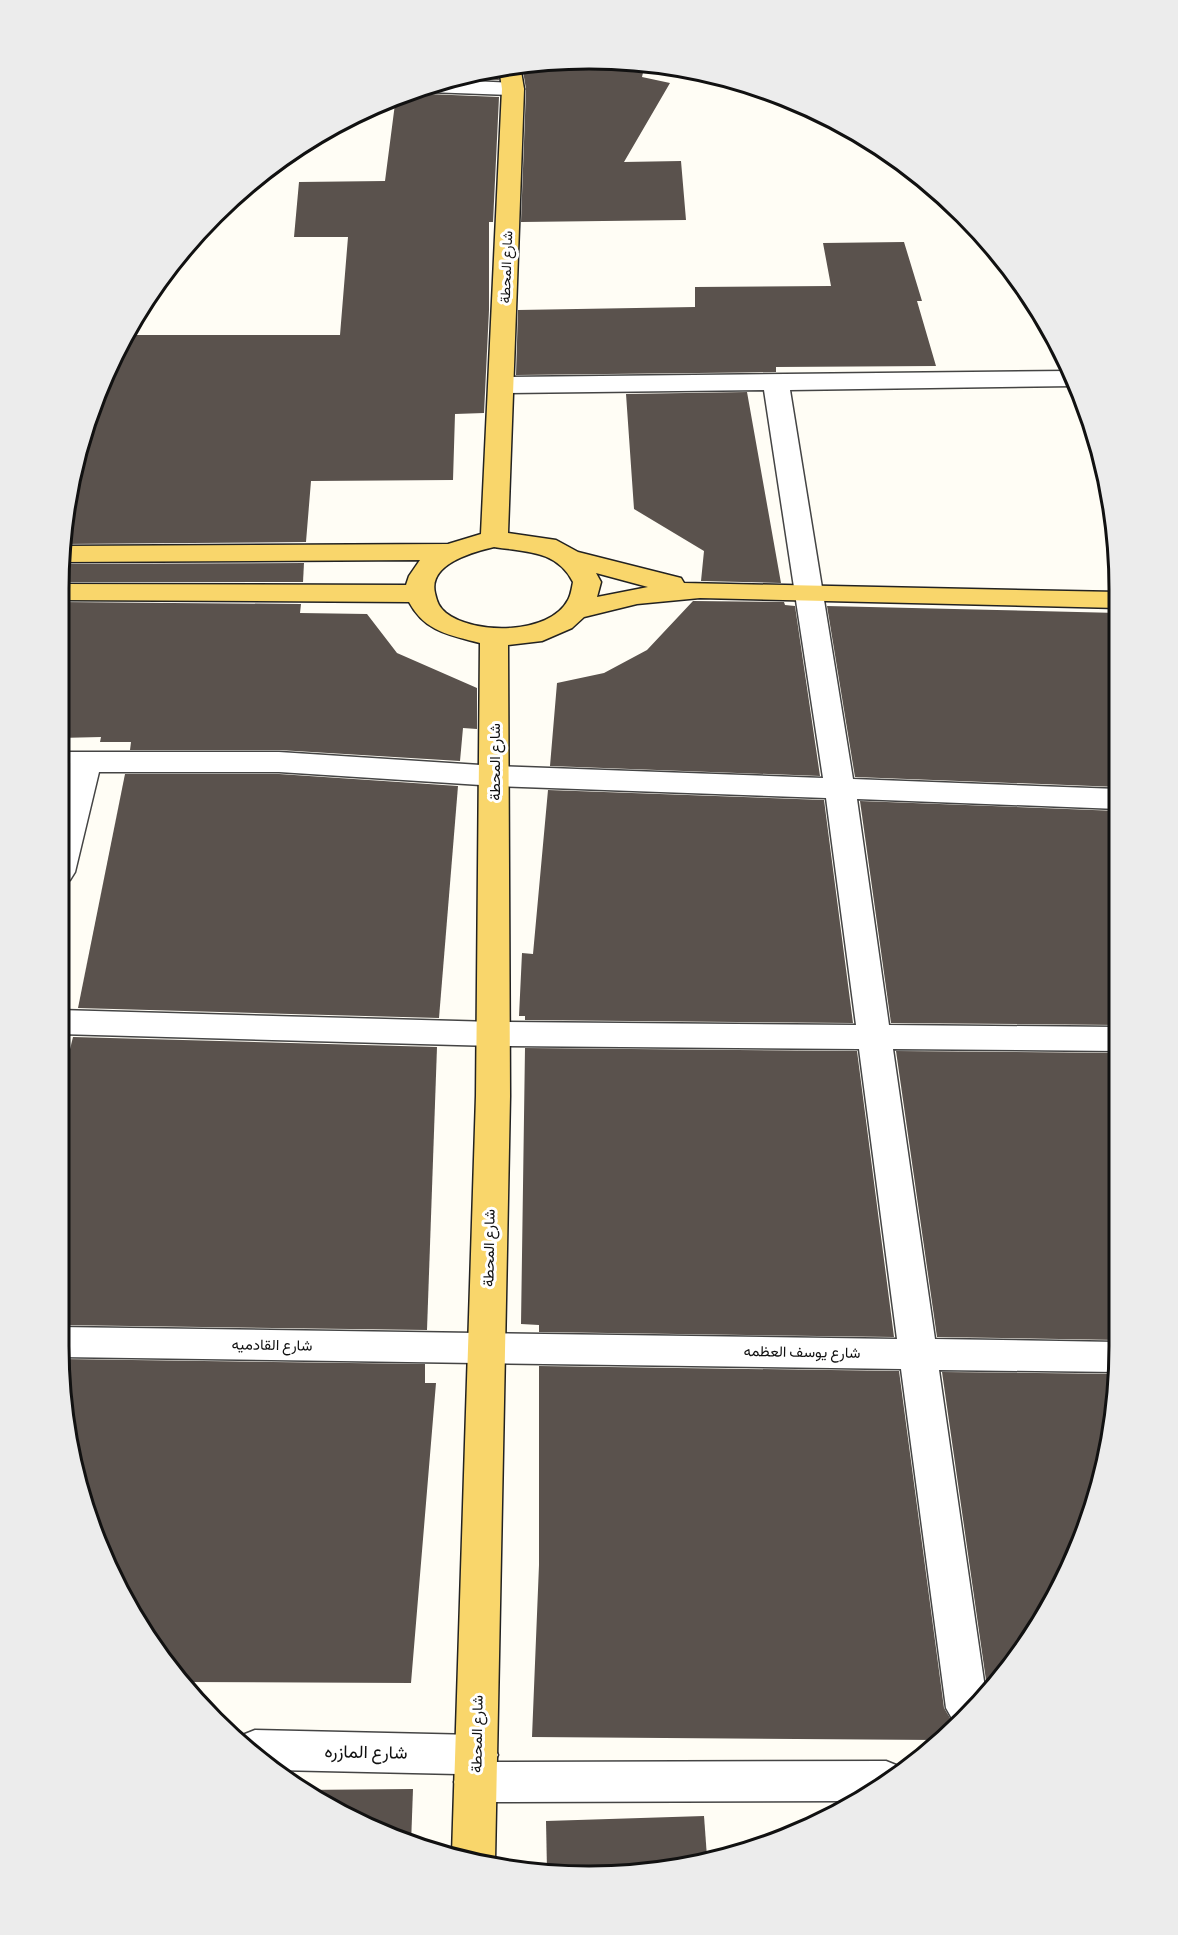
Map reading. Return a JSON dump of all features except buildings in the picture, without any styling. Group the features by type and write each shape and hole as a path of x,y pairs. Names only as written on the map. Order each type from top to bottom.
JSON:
{"main road":[{"name":"شارع المحطة","path":"494,539 502,385 511,78"},
{"path":"574,559 586,575 588,592 580,609 559,626 529,636 494,638 466,634 443,624 427,610 420,594 421,578 431,564 449,552 470,544 494,539 524,540 552,547 574,559 700,590"},
{"path":"70,554 449,552"},
{"path":"580,609 637,596 700,590 809,595 1109,600"},
{"path":"69,592 420,594"},
{"name":"شارع المحطة","path":"474,1853 494,1034 496,776 494,638"}],"street":[{"path":"479,81 511,78"},
{"path":"502,385 1064,379"},
{"path":"776,382 840,791 920,1354 966,1704"},
{"path":"69,793 73,761 279,762 496,776 840,791 1109,799"},
{"path":"69,1022 494,1034 1109,1039"},
{"name":"شارع القادميه","path":"69,1342 486,1348"},
{"name":"شارع يوسف العظمه","path":"486,1348 1109,1357"},
{"name":"شارع المازره","path":"262,1751 476,1768 874,1781"}]}
